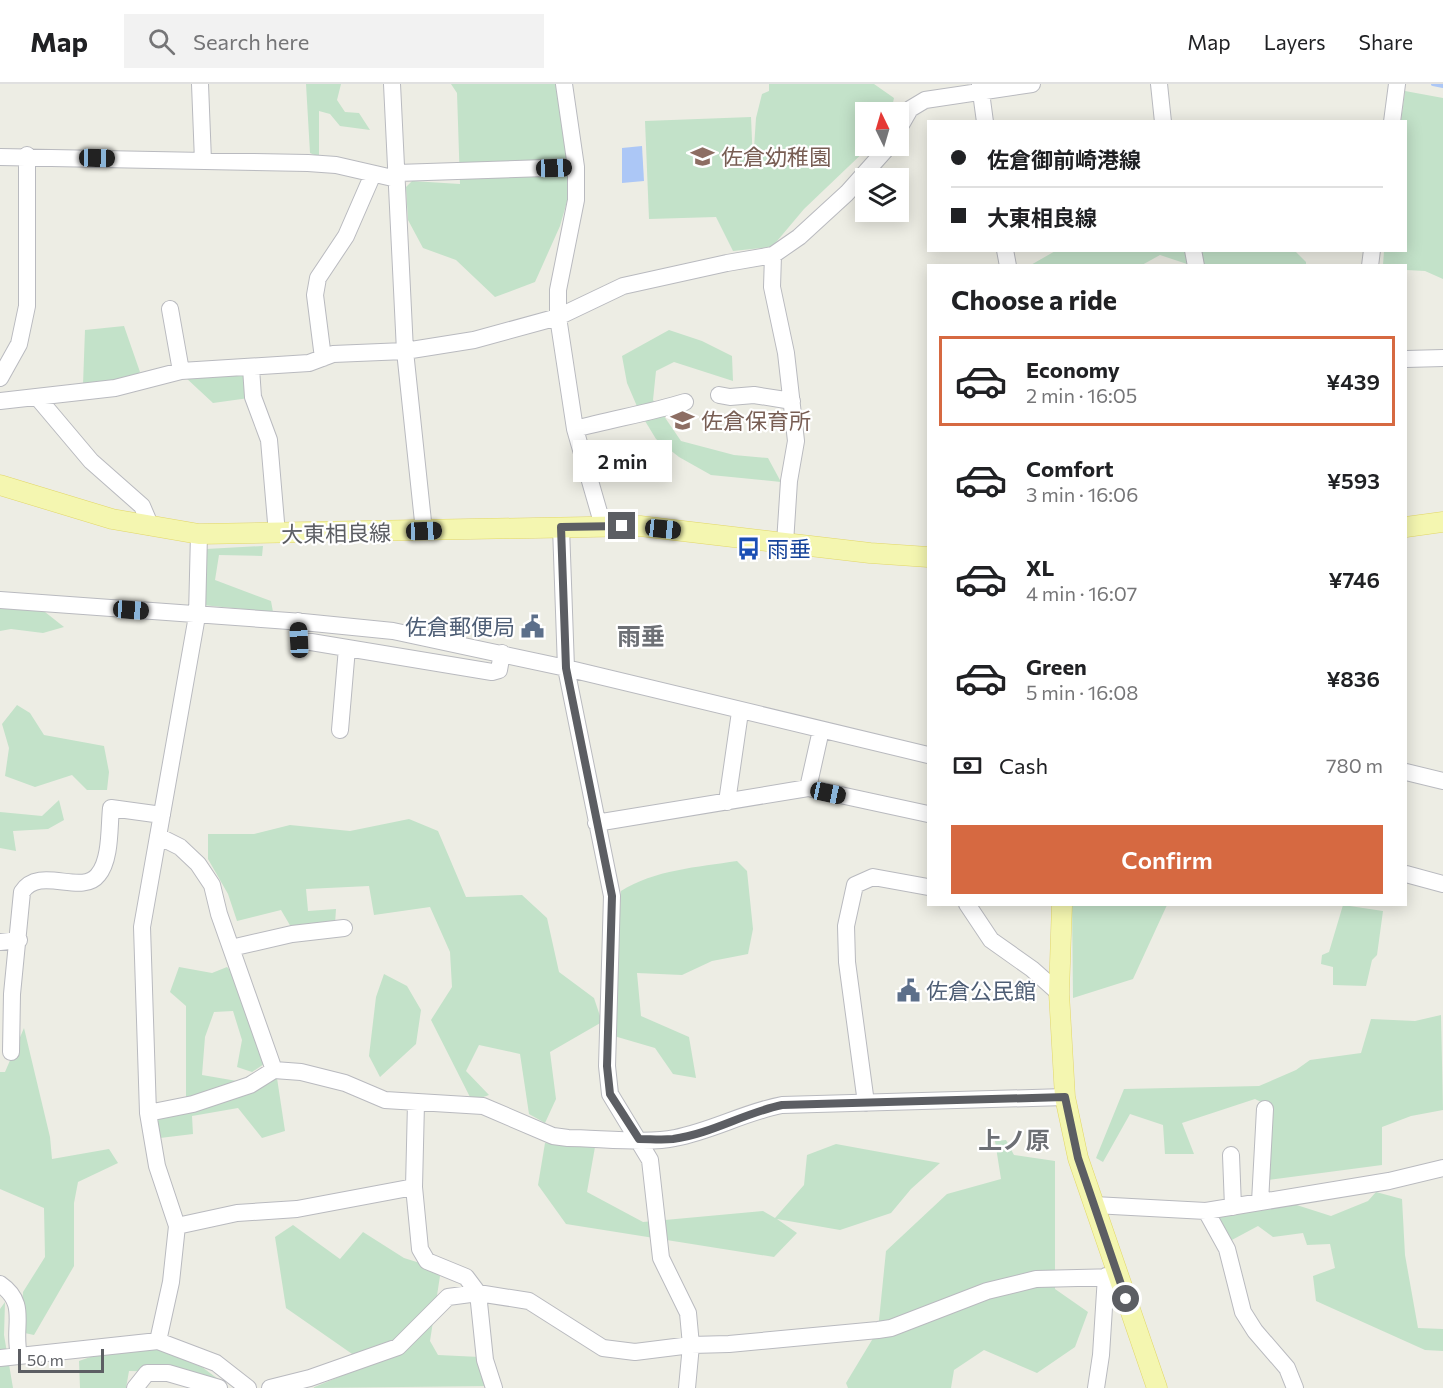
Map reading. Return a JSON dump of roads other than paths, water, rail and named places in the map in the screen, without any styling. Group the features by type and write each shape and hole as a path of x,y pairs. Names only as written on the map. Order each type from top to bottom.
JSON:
{"main road":[{"name":"大東相良線","path":"0,485 77,511 151,527 200,534 640,526 927,557"},
{"path":"1407,527 1443,522"},
{"path":"1062,906 1059,993 1065,1097 1078,1158 1094,1205 1112,1276 1157,1388"}],"street":[{"path":"200,84 203,160"},
{"path":"392,84 405,351 424,531"},
{"path":"564,84 576,167 576,200 558,290 558,317 575,429 603,526"},
{"path":"909,111 925,100 980,89 1032,84"},
{"path":"1159,84 1163,120"},
{"path":"1392,120 1397,84"},
{"path":"980,89 985,120"},
{"path":"0,378 19,344 27,306 27,155"},
{"path":"0,157 27,155 309,163 397,176 576,167"},
{"path":"0,402 115,388 181,371 309,363 333,354 405,351 474,339 558,317 623,286 773,255 799,237 848,193 880,156"},
{"path":"323,358 315,295 318,278 346,236 374,174"},
{"path":"773,255 772,286 786,352 796,441 789,481 785,543"},
{"path":"170,309 181,371"},
{"path":"1407,359 1443,358"},
{"path":"251,368 254,397 269,440 276,534"},
{"path":"719,394 730,397 754,395 792,401"},
{"path":"37,397 91,461 142,506 151,527"},
{"path":"575,429 620,416 651,412 685,402"},
{"path":"561,527 566,668 612,896 607,1066 610,1094 650,1160 661,1258 688,1313 691,1345 687,1388"},
{"path":"158,1341 171,1282 177,1226 158,1166 148,1113 142,927 197,616 200,534"},
{"path":"0,600 197,616 298,621 393,631 566,668 740,712 927,755"},
{"path":"298,621 299,640 492,672 499,670 501,653"},
{"path":"340,730 347,648"},
{"path":"727,802 740,712"},
{"path":"808,788 821,730"},
{"path":"1407,772 1443,781"},
{"path":"596,823 808,788 927,814"},
{"path":"11,1052 12,994 22,892 27,884 36,881 89,882 98,877 104,864 111,808 162,814"},
{"path":"158,836 180,847 198,864 212,885 231,948 274,1070"},
{"path":"1407,874 1443,884"},
{"path":"866,1103 847,962 846,926 855,885 873,877 927,887"},
{"path":"968,906 991,940 1032,969 1059,993"},
{"path":"231,948 292,934 344,928"},
{"path":"0,942 19,940"},
{"path":"148,1113 193,1104 250,1085 274,1070 301,1072 345,1083 386,1100 483,1106 553,1136 639,1139 672,1139 716,1128 759,1109 782,1105 1065,1097"},
{"path":"416,1102 414,1187 420,1249 427,1261 466,1277 478,1293 485,1360 494,1388"},
{"path":"1260,1202 1265,1109"},
{"path":"1231,1155 1233,1207"},
{"path":"1094,1205 1206,1211 1389,1181 1443,1168"},
{"path":"177,1226 237,1213 297,1209 414,1187"},
{"path":"1206,1211 1227,1249 1243,1312 1255,1331 1287,1368 1295,1388"},
{"path":"270,1388 310,1378 398,1347 448,1297 478,1293 529,1301 603,1348 635,1352 691,1345 729,1344 878,1330 1007,1286 1036,1279 1112,1276 1096,1388"},
{"path":"0,1284 10,1290 19,1305 15,1339 19,1355"},
{"path":"0,1358 158,1341 216,1364 248,1388"},
{"path":"135,1388 147,1373 168,1373 219,1388"}],"water":[{"path":"642,146 644,181 622,183 622,148"}],"waterway":[{"path":"1433,84 1443,86"}],"place":[{"name":"佐倉幼稚園","path":"703,156"},
{"name":"佐倉保育所","path":"683,420"},
{"name":"雨垂","path":"749,548"},
{"name":"佐倉郵便局","path":"533,626"},
{"name":"佐倉公民館","path":"908,990"}],"district":[{"name":"雨垂","path":"641,635"},
{"name":"上ノ原","path":"1014,1139"}]}
